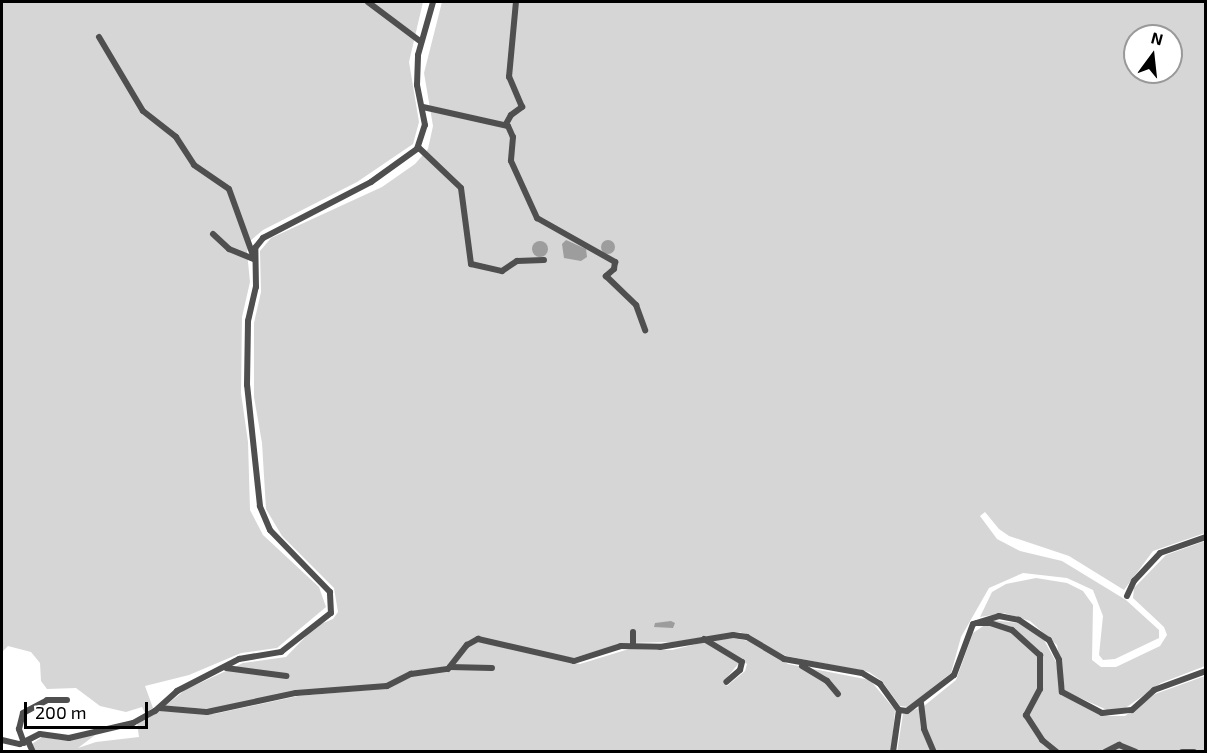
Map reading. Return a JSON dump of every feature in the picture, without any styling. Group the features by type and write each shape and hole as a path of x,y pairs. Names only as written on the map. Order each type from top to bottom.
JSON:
{"street":[{"path":"368,2 421,42"},
{"path":"2,740 26,742 42,734 67,738 129,724 157,710 177,691 244,657 281,652 302,633 328,616 333,607 330,592 270,530 260,506 247,385 248,321 256,287 255,248 263,238 371,182 418,147 425,129 417,76 421,42 433,2"},
{"path":"506,124 511,115 522,107 509,77 516,2"},
{"path":"99,38 143,111 176,137 199,169 229,189 254,259"},
{"path":"423,107 506,124"},
{"path":"506,124 513,137 511,162 537,218 555,232 615,262 614,269 606,276 636,305 645,330"},
{"path":"418,147 458,183 469,262 502,271 517,261 544,260"},
{"path":"213,234 229,249 254,259"},
{"path":"1127,596 1134,580 1160,553 1206,537"},
{"path":"973,624 999,616 1028,625 1055,648 1062,692 1067,697 1110,714 1132,710 1162,686 1206,671"},
{"path":"973,624 990,623 1012,630 1038,652 1042,664 1040,689 1026,715 1042,740 1057,752"},
{"path":"796,663 871,677 899,710 907,711 921,703 954,675 973,624"},
{"path":"633,632 633,646"},
{"path":"449,668 467,645 478,639 565,661 633,646 660,647 741,635 827,681 838,694"},
{"path":"704,639 742,662 740,670 726,682"},
{"path":"226,668 286,676"},
{"path":"157,710 207,712 296,693 381,687 411,674 449,668 492,668"},
{"path":"33,752 19,729 23,713 47,700 67,700"},
{"path":"921,703 924,729 934,752"},
{"path":"893,752 899,710"},
{"path":"1105,752 1119,745 1136,752"},
{"path":"1182,752 1194,752"}],"shaded area":[{"path":"2,2 423,2 409,62 419,122 413,144 357,182 263,230 250,241 247,252 250,282 242,317 241,393 248,442 250,510 263,535 319,587 326,607 277,648 241,653 189,675 145,686 153,708 145,713 142,707 126,712 100,706 76,688 47,689 41,681 40,663 31,652 8,646 2,652"},
{"path":"442,2 1205,2 1205,533 1153,551 1124,590 1069,556 1009,536 999,529 985,512 980,516 997,539 1020,551 1062,561 1126,600 1159,630 1159,638 1115,659 1103,660 1099,655 1103,616 1093,590 1067,578 1023,573 989,588 961,637 951,673 908,707 900,706 882,681 869,672 786,656 740,632 673,642 624,643 573,658 475,638 466,642 448,666 381,685 349,687 211,709 165,706 185,690 243,663 286,657 316,626 333,619 338,612 334,588 282,536 266,509 262,443 254,397 254,323 261,292 260,251 271,238 382,187 415,164 428,149 433,126 424,73"},
{"path":"566,240 586,249 587,257 581,261 564,258 562,244"},
{"path":"605,240 611,240 615,247 611,254 605,254 601,250 601,244"},
{"path":"537,241 543,241 548,249 546,255 537,257 532,252 532,246"},
{"path":"1205,541 1205,666 1161,683 1124,709 1107,710 1065,691 1057,645 1030,621 1004,613 980,617 992,592 1006,584 1036,578 1067,583 1083,591 1093,605 1092,660 1101,667 1116,667 1160,646 1167,635 1164,627 1133,598 1134,588 1166,555"},
{"path":"992,620 1019,623 1044,640 1056,662 1061,695 1108,716 1125,716 1155,694 1205,676 1205,751 897,752 903,714 924,706 956,680 973,633"},
{"path":"671,621 675,623 673,628 654,627 655,623"},
{"path":"732,638 749,641 788,664 870,680 895,710 891,752 35,752 32,744 42,737 62,740 99,732 78,748 96,742 139,737 137,723 160,711 214,714 298,696 370,690 415,675 451,670 465,649 477,641 580,664 629,649 672,650 705,642 739,663 724,681 727,686 745,671 747,664 712,641"}]}
